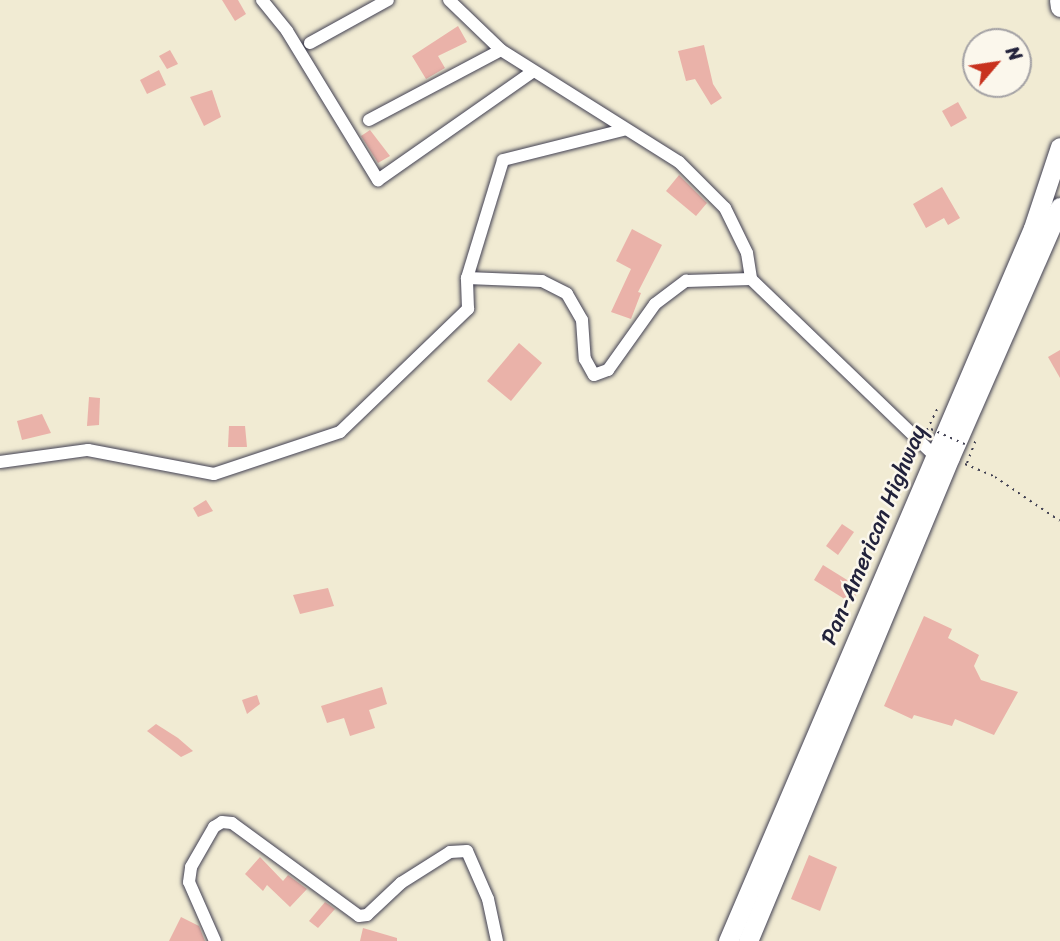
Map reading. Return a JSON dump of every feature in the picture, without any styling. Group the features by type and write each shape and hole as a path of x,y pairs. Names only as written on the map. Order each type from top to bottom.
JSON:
{"highway":[{"path":"1059,0 1060,6"},
{"name":"Pan-American Highway","path":"729,941 950,459 1060,146"},
{"name":"Pan-American Highway","path":"748,941 950,459 1060,207"}],"street":[{"path":"262,0 287,31 378,180 532,72"},
{"path":"310,43 388,0"},
{"path":"449,0 501,50 532,72 679,162 725,208 747,253 751,279 862,391 950,459"},
{"path":"369,120 501,50"},
{"path":"0,456 0,462 88,450 214,474 340,432 468,309 467,278 503,160 623,130"},
{"path":"467,278 542,281 567,294 582,320 584,359 594,375 608,370 655,304 686,281 751,279"},
{"path":"215,941 189,882 191,867 214,827 222,822 232,823 359,916 367,915 401,883 450,852 467,851 488,899 497,941"}],"path":[{"path":"931,429 965,444"},
{"path":"950,459 973,447"},
{"path":"950,459 995,477 1060,521"}],"building":[{"path":"222,0 238,0 246,14 235,21"},
{"path":"458,26 467,42 438,56 445,68 426,79 412,56"},
{"path":"704,45 713,84 722,98 711,105 695,79 686,81 678,51"},
{"path":"170,50 178,64 167,69 159,56"},
{"path":"159,70 166,85 147,94 140,80"},
{"path":"212,90 221,117 204,126 190,97"},
{"path":"958,102 967,118 951,127 942,111"},
{"path":"370,130 390,156 378,163 361,136"},
{"path":"679,175 707,203 696,216 666,191"},
{"path":"942,187 960,218 948,225 944,218 926,228 913,204"},
{"path":"632,229 662,245 638,292 641,293 631,319 611,312 631,269 616,261"},
{"path":"519,343 542,363 511,401 487,381"},
{"path":"1060,350 1060,378 1048,357"},
{"path":"89,397 100,398 99,425 87,426"},
{"path":"42,414 51,433 22,440 17,421"},
{"path":"229,426 245,426 247,447 228,447"},
{"path":"206,500 213,511 198,517 193,508"},
{"path":"842,524 854,532 838,555 826,546"},
{"path":"823,565 860,588 851,603 814,580"},
{"path":"328,588 334,606 300,614 293,595"},
{"path":"924,616 952,629 948,638 979,655 974,666 981,680 1018,692 994,735 955,719 952,726 914,715 912,719 884,706"},
{"path":"382,687 387,704 369,710 375,728 350,736 344,718 327,723 321,706"},
{"path":"257,695 260,704 247,714 242,700"},
{"path":"156,724 193,751 181,757 147,731"},
{"path":"809,855 837,867 820,911 791,899"},
{"path":"260,857 283,881 288,875 307,889 290,907 267,885 263,891 245,874"},
{"path":"325,902 335,909 318,928 309,921"},
{"path":"181,917 199,926 205,941 169,941"},
{"path":"363,928 397,938 397,941 360,941"}]}
